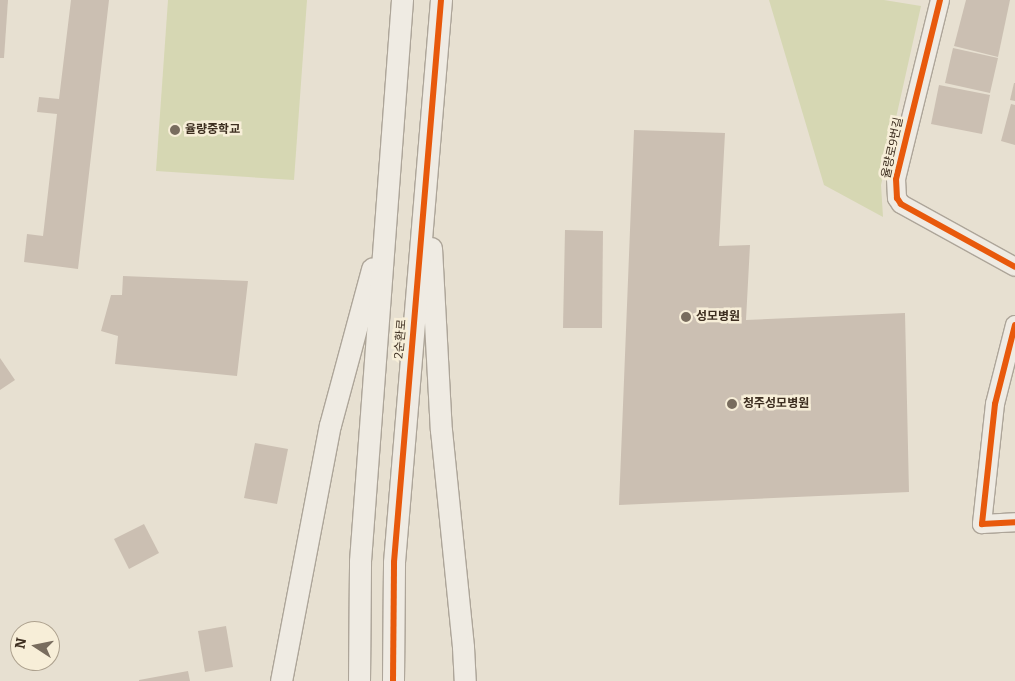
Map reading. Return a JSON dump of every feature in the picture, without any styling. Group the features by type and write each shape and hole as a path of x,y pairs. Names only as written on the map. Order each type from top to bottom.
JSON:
{"street":[{"name":"2순환로","path":"359,681 360,561 402,0"},
{"name":"2순환로","path":"393,681 394,562 441,0"},
{"name":"율량로9번길","path":"940,0 896,179 897,198 901,204 1015,266"},
{"path":"427,166 441,430 464,647 465,681"},
{"path":"281,681 330,425 386,220"},
{"path":"1015,325 995,404 982,524 1015,522"}],"green space":[{"path":"168,0 307,0 294,180 156,171"},
{"path":"769,0 884,0 921,6 881,185 883,217 824,185"}],"building":[{"path":"0,0 8,0 4,58 0,58"},
{"path":"71,0 109,0 78,269 24,262 27,234 43,236 57,114 37,112 39,97 59,99"},
{"path":"966,0 1010,0 998,57 954,46"},
{"path":"953,48 998,58 990,93 945,83"},
{"path":"1015,83 1015,101 1010,100"},
{"path":"939,85 990,95 982,134 931,124"},
{"path":"1011,104 1015,105 1015,145 1001,141"},
{"name":"성모병원","path":"634,130 725,133 719,246 750,245 746,320 905,313 909,492 619,505"},
{"path":"565,230 603,231 602,328 563,328"},
{"path":"123,276 248,281 237,376 115,364 118,336 101,331 111,295 122,295"},
{"path":"0,358 15,380 0,390"},
{"path":"255,443 288,449 277,504 244,498"},
{"path":"144,524 159,553 129,569 114,539"},
{"path":"226,626 233,667 205,672 198,631"},
{"path":"188,671 190,681 139,681 139,680"}],"cycle path":[{"path":"393,681 394,562 441,0"},
{"path":"940,0 896,179 897,198 901,204 1015,267"},
{"path":"1015,325 995,404 982,524 1015,522"}],"place":[{"name":"율량중학교","path":"175,130"},
{"name":"성모병원","path":"686,317"},
{"name":"청주성모병원","path":"732,404"}]}
